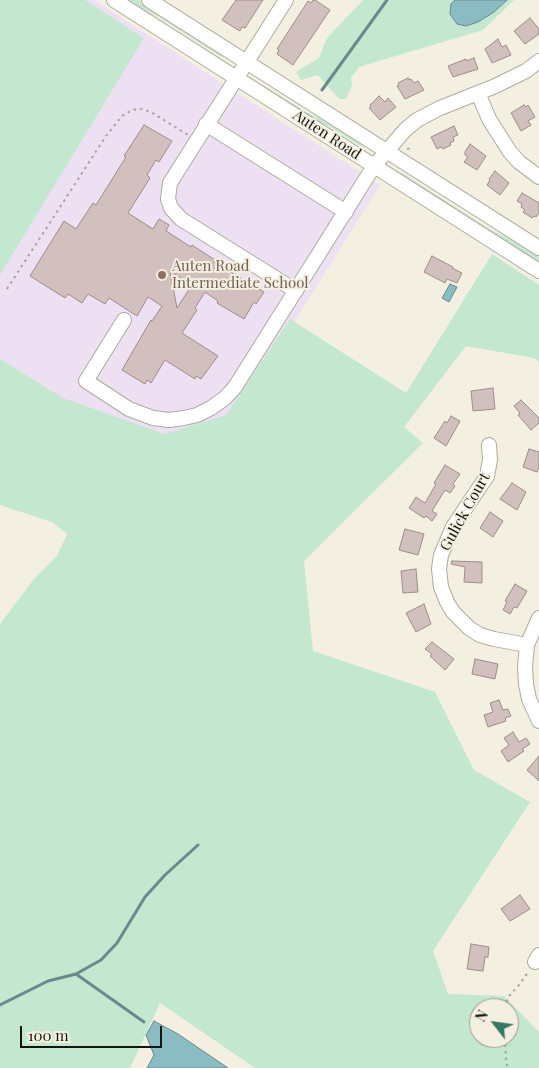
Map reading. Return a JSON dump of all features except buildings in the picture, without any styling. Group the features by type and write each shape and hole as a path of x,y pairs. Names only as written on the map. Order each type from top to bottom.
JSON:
{"street":[{"name":"Auten Road","path":"114,0 539,271"},
{"name":"Auten Road","path":"149,0 539,248"},
{"path":"286,0 170,183 168,199 171,208 181,219 296,292"},
{"path":"124,320 86,381 140,414 153,418 169,420 184,418 197,415 211,408 235,388 374,166 386,150 417,120 440,108 526,71 539,62"},
{"path":"478,93 489,118 510,152 519,162 539,177"},
{"path":"206,124 346,212"},
{"name":"Gulick Court","path":"489,445 490,460 487,476 453,527 441,555 439,569 441,587 446,602 469,628 487,637 527,646"},
{"path":"539,618 527,646 526,684 529,699 539,720"}],"path":[{"path":"7,289 106,136 122,116 132,110 142,109 196,140"},
{"path":"407,149 411,148"},
{"path":"508,998 537,959"},
{"path":"505,1048 508,1068"}],"shaded area":[{"name":"Auten Road Intermediate School","path":"0,0 94,0 380,185 191,487 0,365"}],"green space":[{"path":"0,0 85,0 144,38 0,275"},
{"path":"125,0 139,0 222,53 222,55 220,56 157,16"},
{"path":"363,0 514,0 483,30 359,67 351,78 352,85 346,99 339,99 318,75 301,80 296,72 319,58 327,38"},
{"path":"259,83 308,113 338,127 365,146 362,147 332,128 307,117 258,85"},
{"path":"400,173 491,230 539,255 539,266 399,175"},
{"path":"492,254 539,285 539,362 534,358 466,346 404,427 423,443 304,561 313,651 435,692 474,770 530,802 433,951 448,994 504,996 506,998 469,998 469,1048 519,1048 519,1011 539,1032 539,1068 255,1068 160,1003 130,1068 0,1068 0,624 34,579 57,556 67,534 52,522 0,505 0,359 63,398 165,434 226,415 290,319 406,393"}],"water":[{"path":"455,0 507,0 494,12 478,22 466,26 457,24 450,14 451,4"},
{"path":"450,284 457,287 449,302 442,298"},
{"path":"154,1021 178,1034 228,1068 147,1068 154,1055 146,1035"}],"waterway":[{"path":"322,90 387,0"},
{"path":"0,1005 48,981 76,974 101,960 117,943 145,897 165,875 198,845"},
{"path":"76,974 144,1022"}],"place":[{"name":"Auten Road Intermediate School","path":"162,275"}]}
